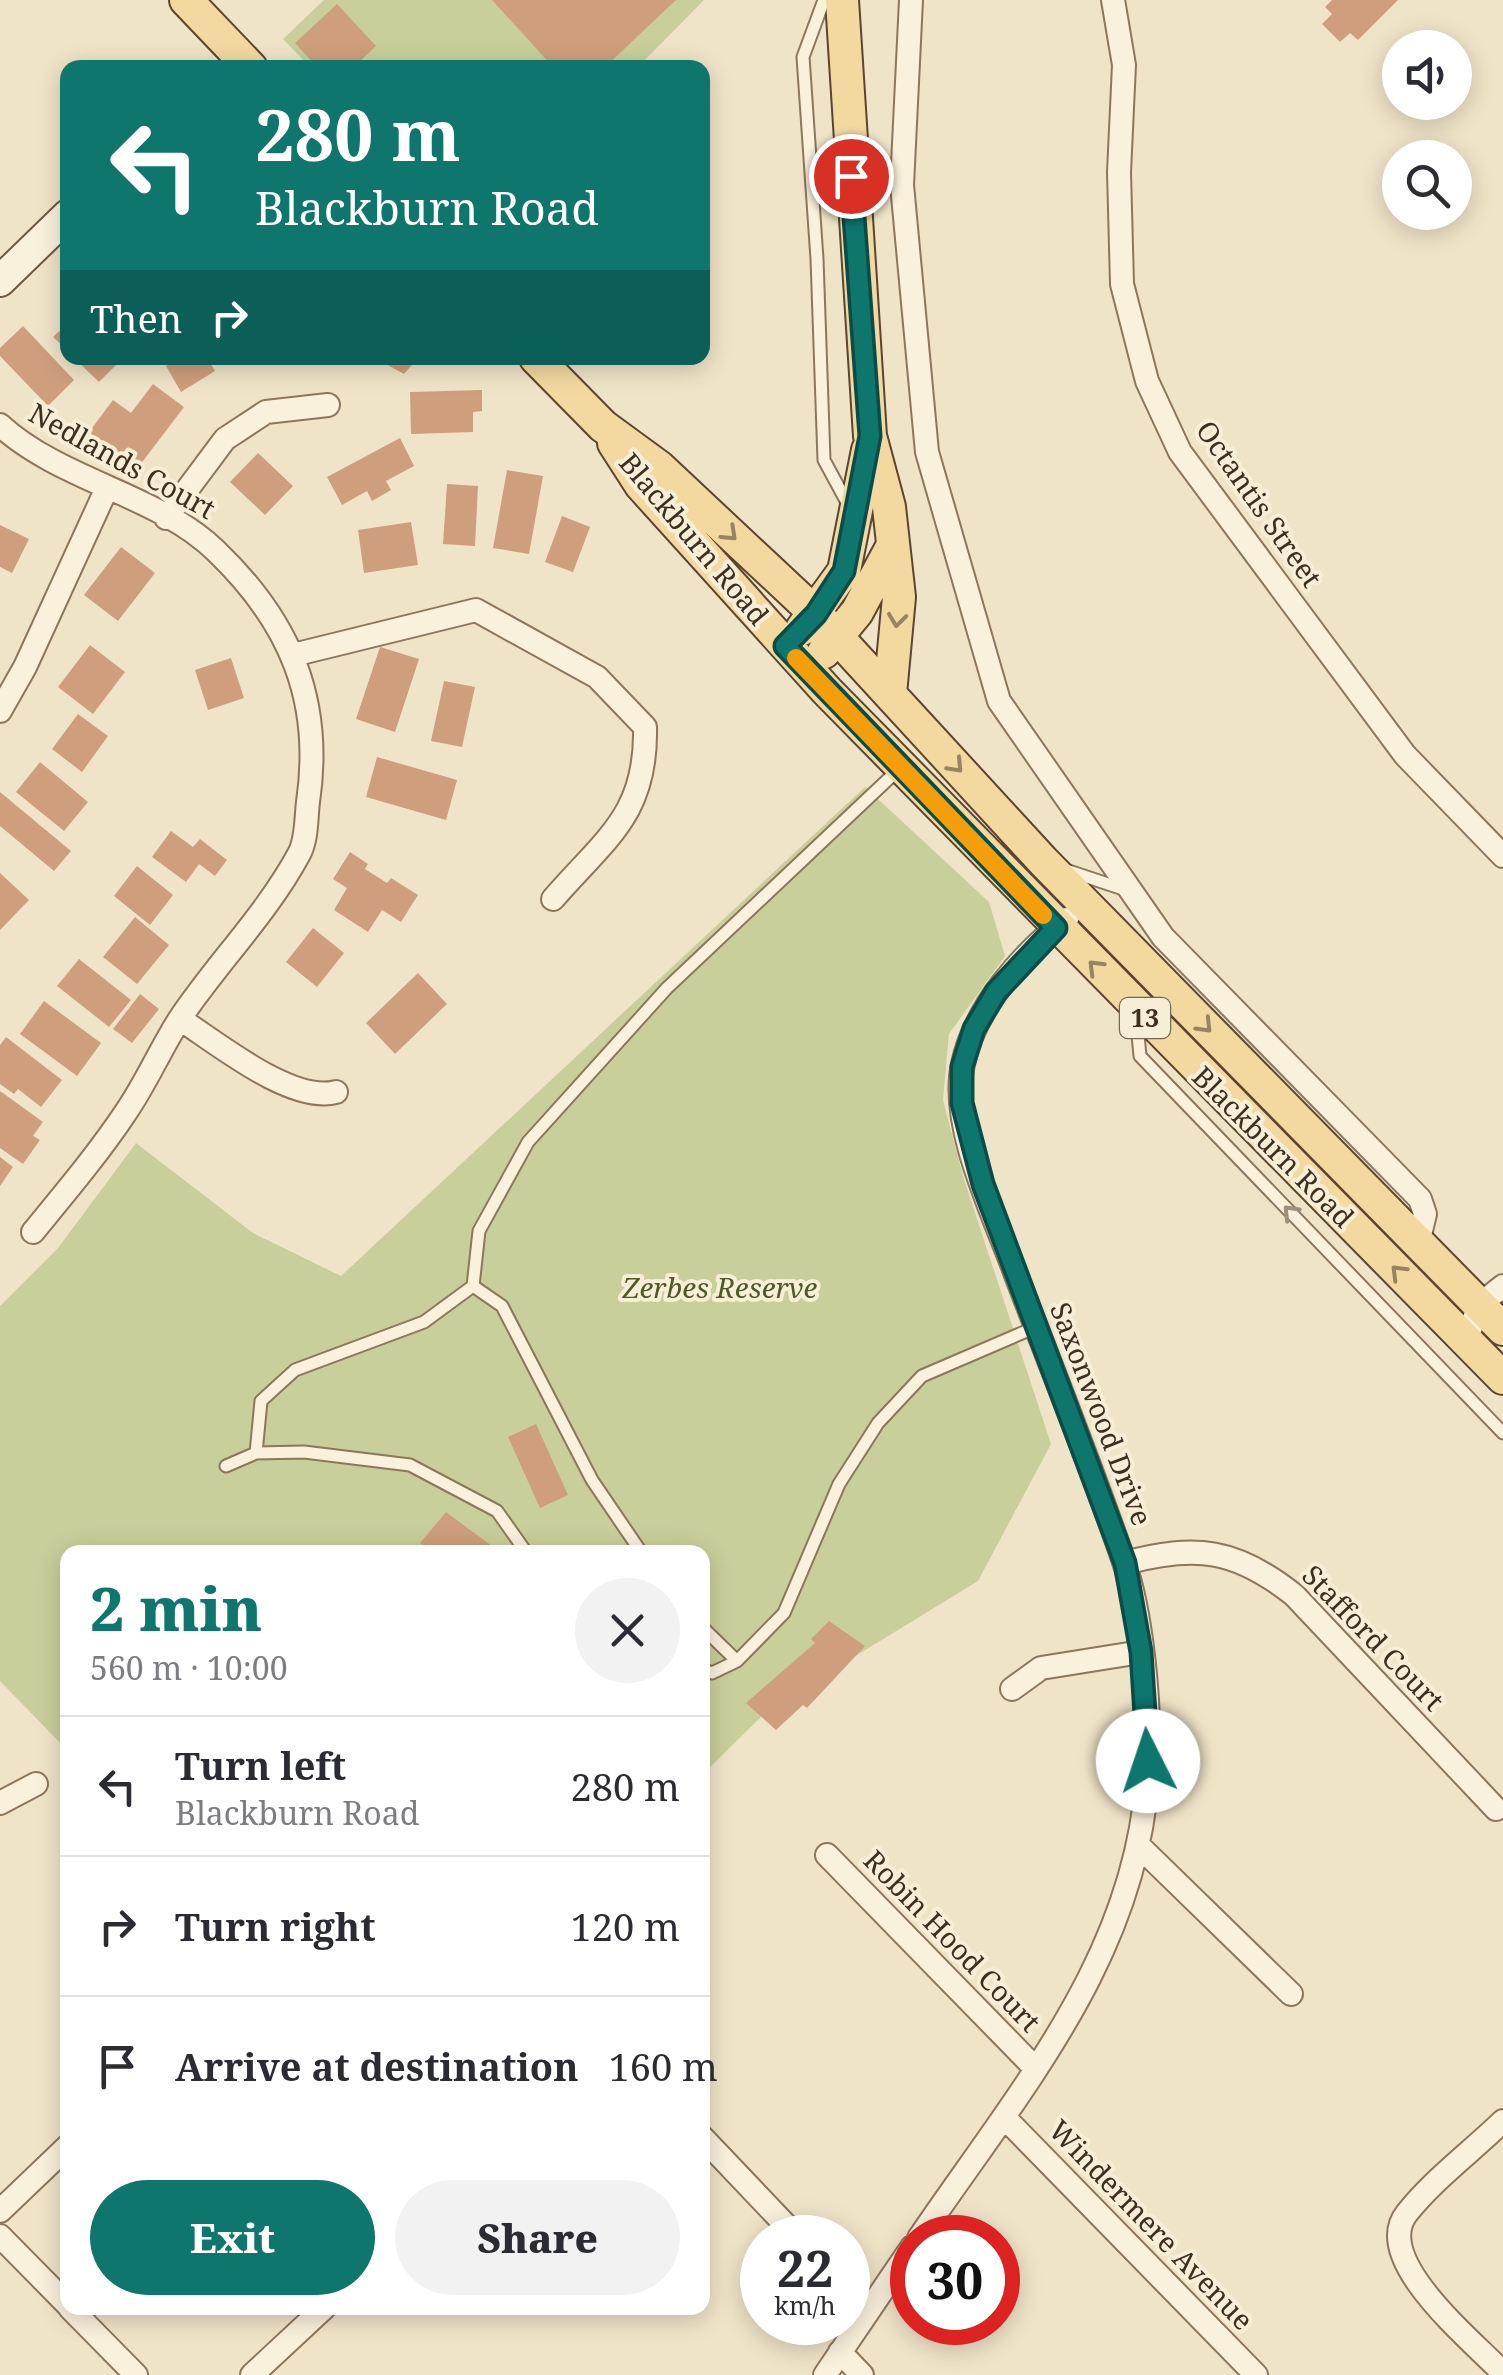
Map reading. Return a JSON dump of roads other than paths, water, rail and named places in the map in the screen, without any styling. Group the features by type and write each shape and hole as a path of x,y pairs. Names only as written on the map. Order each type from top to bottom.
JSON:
{"main road":[{"path":"186,0 233,60"},
{"path":"842,0 870,436 889,506 899,597 890,694"},
{"path":"0,282 60,223"},
{"name":"Blackburn Road","path":"543,365 603,426 658,467 827,626 1043,861 1418,1243 1491,1296 1503,1328"},
{"name":"Blackburn Road","path":"603,426 642,485 806,669 1136,1008 1482,1343 1503,1378"},
{"path":"806,669 827,626 844,571 857,520 870,436"},
{"path":"827,626 893,545"}],"street":[{"path":"911,0 902,185 927,452 998,701 1163,937 1408,1184 1425,1214 1418,1243"},
{"name":"Octantis Street","path":"1113,0 1124,65 1118,172 1122,284 1148,381 1180,452 1406,755 1503,856"},
{"path":"166,518 224,439 266,412 328,405"},
{"name":"Nedlands Court","path":"0,425 106,490 166,518 212,547 260,596 293,656 308,699 313,772 302,850 248,934 180,1019 128,1110 33,1232"},
{"path":"0,710 25,667 106,490"},
{"path":"293,656 476,610 597,677 645,727 646,765 640,792 621,821 553,899"},
{"name":"Saxonwood Drive","path":"935,2215 1091,1981 1121,1914 1138,1845 1148,1761 1141,1652 1125,1563 966,1131 962,1067 974,1029 996,992 1056,928 1086,905"},
{"path":"180,1019 280,1083 328,1094 336,1092"},
{"path":"1482,1343 1491,1296"},
{"name":"Stafford Court","path":"1125,1563 1172,1550 1218,1554 1260,1568 1294,1595 1496,1809"},
{"path":"1012,1688 1041,1668 1141,1652"},
{"path":"0,1803 36,1784"},
{"path":"1138,1845 1291,1994"},
{"name":"Robin Hood Court","path":"827,1855 1035,2068"},
{"name":"Windermere Avenue","path":"1004,2117 1256,2375"},
{"path":"1503,2122 1404,2216 1398,2244 1408,2273 1503,2373"},
{"path":"710,2145 776,2215"},
{"path":"0,2211 60,2154"},
{"path":"0,2236 60,2297"},
{"path":"870,2309 890,2280"},
{"path":"78,2315 136,2375"},
{"path":"252,2375 316,2315"},
{"path":"825,2375 845,2345"},
{"path":"840,2352 862,2375"}],"lane":[{"path":"824,0 803,57 818,259 824,460 857,520"},
{"path":"256,1453 262,1401 294,1370 424,1322 473,1286 479,1230 528,1142 667,988 901,767"},
{"path":"1043,861 1130,891"},
{"path":"1136,1008 1140,1056 1503,1434"},
{"path":"473,1286 502,1306 592,1480 636,1545"},
{"path":"710,1672 737,1661 784,1612 839,1484 878,1424 922,1376 1036,1327"},
{"path":"226,1466 256,1453 304,1452 410,1465 497,1511 521,1545"},
{"path":"710,1635 737,1661"}],"park label":[{"name":"Zerbes Reserve","path":"720,1288"}]}
